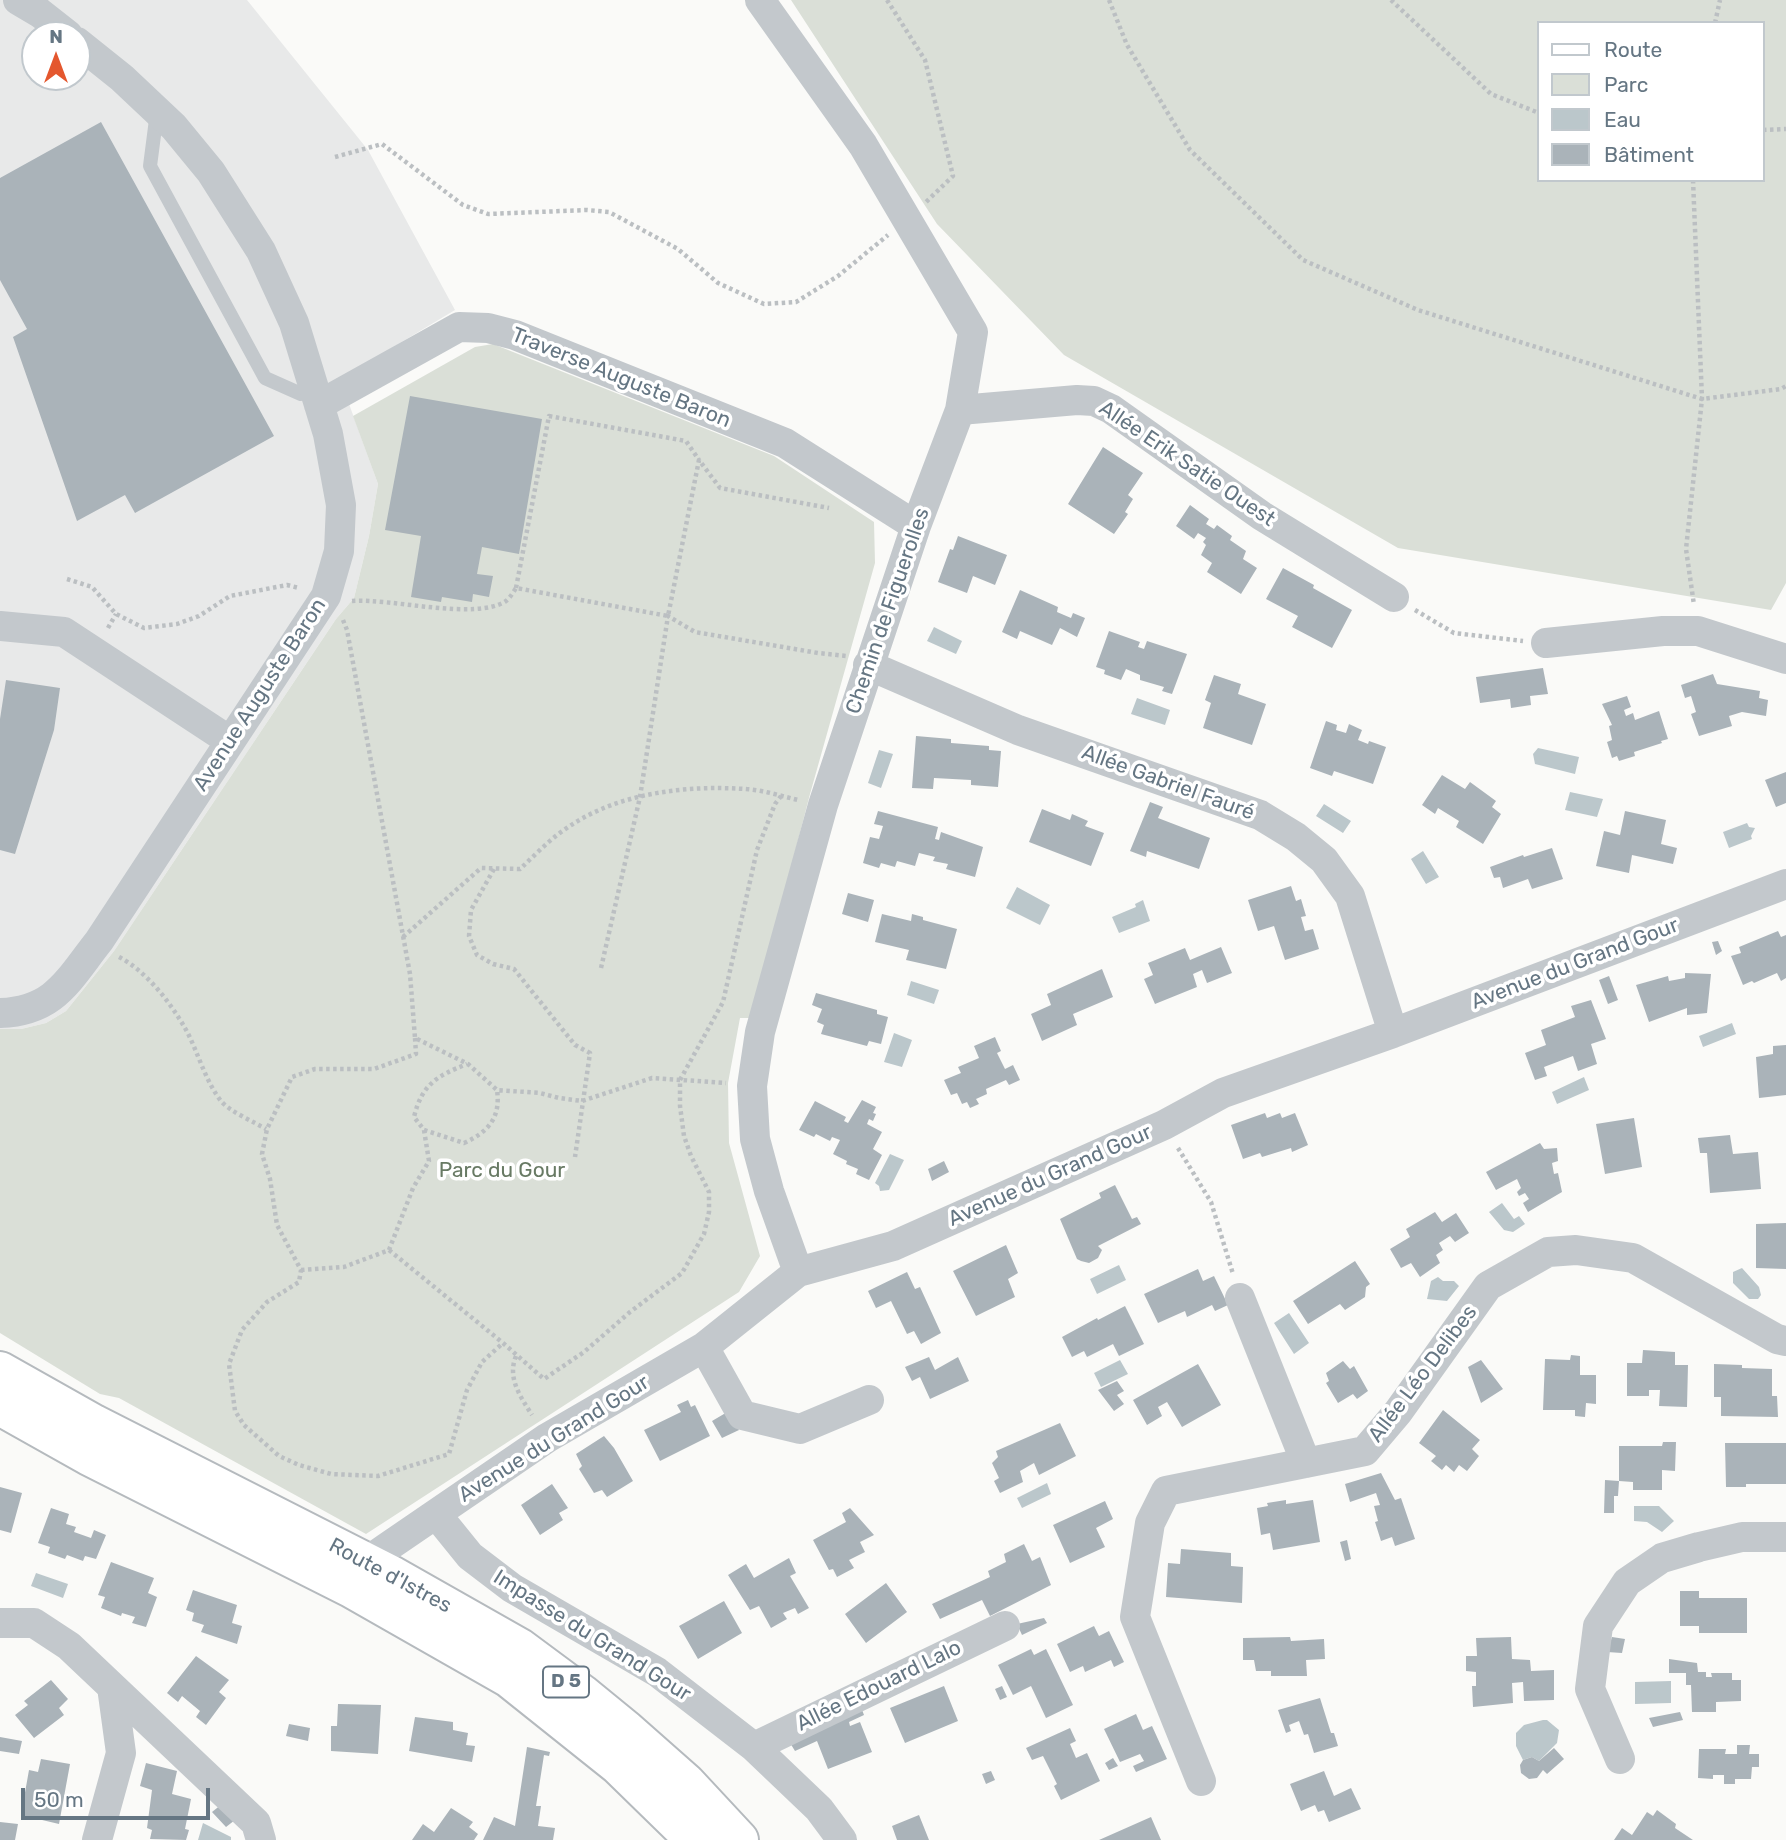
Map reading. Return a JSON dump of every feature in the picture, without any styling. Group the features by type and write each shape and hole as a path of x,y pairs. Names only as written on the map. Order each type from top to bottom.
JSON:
{"main road":[{"name":"Route d'Istres","path":"0,1371 358,1575 509,1678 618,1765 695,1840"},
{"name":"Route d'Istres","path":"0,1406 89,1456 510,1642 582,1693 685,1783 739,1840"}],"street":[{"path":"18,0 50,21"},
{"name":"Chemin de Figuerolles","path":"760,0 863,145 973,332 960,410 916,526 823,805 760,1032 752,1086 755,1139 769,1191 798,1272"},
{"name":"Avenue Auguste Baron","path":"0,1013 39,1006 57,993 99,941 230,741 339,551 341,506 336,468 294,323 261,251 211,172 174,127 122,78 91,54"},
{"name":"Traverse Auguste Baron","path":"317,397 459,327 488,328 515,335 785,443 916,526"},
{"name":"Allée Erik Satie Ouest","path":"960,410 1077,400 1094,401 1111,409 1262,516 1394,597"},
{"path":"0,626 64,632 230,741"},
{"path":"1546,643 1663,631 1698,631 1786,659"},
{"name":"Allée Gabriel Fauré","path":"870,661 1018,730 1260,815 1296,837 1324,860 1350,896 1393,1033"},
{"name":"Avenue du Grand Gour","path":"358,1575 436,1514 547,1438 704,1347 798,1272 893,1246 1164,1125 1223,1093 1393,1033 1786,884"},
{"name":"Allée Léo Delibes","path":"1201,1781 1135,1617 1150,1523 1166,1491 1366,1451 1488,1286 1548,1252 1576,1250 1633,1258 1777,1339 1786,1341"},
{"path":"1240,1298 1306,1463"},
{"path":"704,1347 741,1415 800,1429 869,1400"},
{"name":"Impasse du Grand Gour","path":"436,1514 470,1556 512,1588 657,1672 754,1747 819,1809 842,1840"},
{"path":"1620,1759 1590,1689 1598,1626 1627,1582 1662,1558 1699,1547 1742,1537 1786,1537"},
{"path":"0,1623 34,1623 69,1646 256,1823 261,1840"},
{"name":"Allée Edouard Lalo","path":"754,1747 1004,1626"},
{"path":"97,1840 121,1753 112,1687"}],"lane":[{"path":"157,111 150,166 265,378 301,394 317,397"}],"path":[{"path":"335,157 382,144 463,205 488,214 587,210 609,212 678,249 718,284 764,304 796,302 838,276 908,218 953,176 925,60 887,0"},
{"path":"1110,0 1127,45 1190,150 1303,260 1418,310 1702,399 1781,389 1786,386"},
{"path":"1391,0 1491,94 1538,113"},
{"path":"1715,21 1720,0"},
{"path":"1765,130 1786,130"},
{"path":"1693,182 1702,399 1686,549 1698,631"},
{"path":"370,600 472,611 506,601 516,588 548,416 686,441 719,488 829,508"},
{"path":"601,968 640,797 668,616 699,460"},
{"path":"67,579 92,587 116,614 144,628 177,624 199,616 230,596 287,585 315,593 346,624 410,974 416,1054 374,1069 314,1069 292,1077 276,1107 267,1129 262,1154 270,1179 277,1225 301,1270 299,1282 267,1302 242,1330 229,1364 235,1411 244,1425 279,1456 331,1474 378,1476 449,1454 467,1390 482,1362 503,1343"},
{"path":"516,588 668,616 695,632 870,661"},
{"path":"1394,597 1454,633 1546,643"},
{"path":"389,1250 544,1379 584,1352 630,1312 682,1273 704,1234 709,1212 709,1192 684,1136 680,1080 723,1002 757,850 775,804 781,796 748,789 695,788 640,797 602,808 564,830 520,869 481,868 403,937"},
{"path":"494,869 471,910 469,936 477,955 493,964 514,969 575,1045 590,1053 575,1157"},
{"path":"117,956 127,961 158,989 185,1028 203,1070 222,1103 267,1129"},
{"path":"415,1038 468,1064 496,1090 499,1104 491,1124 480,1136 464,1143 424,1129"},
{"path":"301,1270 344,1267 389,1250 413,1188 429,1161 424,1129 414,1116 419,1096 443,1073 468,1064"},
{"path":"496,1090 540,1093 582,1101 652,1078 752,1086"},
{"path":"1164,1125 1211,1202 1240,1298"},
{"path":"516,1356 510,1370 519,1394 547,1438"}],"shaded area":[{"path":"0,0 247,0 368,150 455,310 340,379 378,484 354,598 336,619 114,951 66,1011 46,1023 21,1029 0,1029"}],"green space":[{"path":"791,0 1786,0 1786,583 1771,610 1398,548 1064,355 937,224"},
{"name":"Parc du Gour","path":"493,344 774,456 874,522 875,563 810,794 752,1018 740,1018 728,1083 729,1143 760,1256 739,1292 366,1534 119,1398 100,1394 0,1333 0,1029 21,1029 46,1023 66,1011 114,951 336,619 354,598 378,484 353,416 475,347"}],"water":[{"path":"934,627 962,641 956,654 927,641"},
{"path":"1137,698 1170,710 1165,725 1131,714"},
{"path":"1538,748 1579,757 1575,774 1535,764 1533,754"},
{"path":"879,750 893,754 881,788 868,783"},
{"path":"1570,792 1603,799 1597,817 1565,810"},
{"path":"1324,804 1351,821 1343,833 1316,816"},
{"path":"1747,823 1749,827 1755,828 1752,839 1729,848 1723,832"},
{"path":"1423,851 1439,877 1426,884 1411,859"},
{"path":"1017,887 1050,905 1040,925 1006,908"},
{"path":"1143,900 1150,921 1119,933 1112,917 1136,907 1135,904"},
{"path":"911,981 939,990 934,1004 907,995"},
{"path":"1732,1023 1736,1034 1703,1047 1699,1036"},
{"path":"894,1033 912,1040 902,1067 884,1062"},
{"path":"1584,1077 1589,1090 1557,1104 1552,1092"},
{"path":"890,1154 904,1160 889,1190 880,1191 875,1183"},
{"path":"1502,1203 1514,1219 1519,1216 1525,1224 1513,1232 1504,1230 1489,1212"},
{"path":"1119,1265 1126,1280 1097,1294 1090,1279"},
{"path":"1742,1268 1759,1287 1761,1295 1758,1299 1749,1299 1733,1283 1733,1272"},
{"path":"1438,1277 1443,1281 1454,1281 1459,1286 1447,1301 1427,1299 1431,1281"},
{"path":"1289,1313 1309,1343 1294,1354 1274,1323"},
{"path":"1120,1360 1128,1374 1101,1387 1094,1373"},
{"path":"1047,1483 1051,1494 1022,1508 1017,1498"},
{"path":"1634,1506 1659,1506 1674,1521 1662,1532 1647,1522 1634,1521"},
{"path":"36,1573 68,1584 63,1598 31,1586"},
{"path":"1671,1681 1671,1703 1635,1704 1635,1682"},
{"path":"1547,1720 1559,1730 1557,1743 1539,1761 1532,1757 1523,1760 1516,1746 1516,1733 1524,1725"},
{"path":"203,1823 231,1837 231,1840 198,1840"}],"building":[{"path":"101,122 274,436 135,513 125,495 77,521 13,337 27,329 0,280 0,178"},
{"path":"410,396 542,419 519,554 482,547 477,574 493,576 489,597 473,594 472,602 442,597 441,602 411,597 421,536 385,530"},
{"path":"1103,447 1143,473 1128,495 1133,499 1125,512 1128,514 1114,534 1068,504"},
{"path":"1190,505 1209,519 1206,524 1214,529 1217,525 1232,536 1230,540 1246,551 1243,559 1257,568 1241,594 1207,572 1212,563 1201,555 1206,538 1198,533 1194,539 1176,526"},
{"path":"958,536 1007,555 995,585 973,576 967,593 938,582 950,549 953,550"},
{"path":"1283,568 1352,610 1332,648 1292,627 1298,616 1266,599"},
{"path":"1020,590 1058,607 1057,612 1071,618 1073,613 1085,618 1077,637 1060,628 1052,645 1020,631 1017,639 1002,632"},
{"path":"1109,631 1140,642 1138,647 1144,649 1147,641 1187,654 1172,694 1162,691 1164,687 1140,680 1140,675 1126,669 1121,680 1104,674 1105,670 1096,667"},
{"path":"1543,668 1548,694 1530,696 1531,705 1511,708 1510,699 1480,703 1476,677"},
{"path":"1713,674 1717,684 1760,691 1759,698 1768,700 1766,716 1742,712 1729,716 1732,726 1699,736 1691,714 1696,712 1691,696 1685,698 1681,685"},
{"path":"1214,675 1241,684 1238,694 1266,704 1252,745 1203,728 1211,703 1205,700"},
{"path":"6,680 60,688 54,730 15,854 0,850 0,719"},
{"path":"1627,696 1631,707 1624,710 1626,716 1633,713 1635,720 1659,711 1668,739 1619,761 1617,756 1612,758 1607,742 1612,740 1609,726 1612,725 1602,704"},
{"path":"1326,721 1337,725 1336,730 1346,733 1349,724 1362,730 1358,740 1386,747 1373,784 1334,771 1332,776 1310,768"},
{"path":"916,736 951,739 951,743 989,746 989,750 1001,751 998,787 971,785 971,780 934,778 933,789 912,788"},
{"path":"1786,772 1786,803 1776,807 1765,780"},
{"path":"1442,775 1465,789 1470,782 1496,801 1492,807 1501,814 1483,844 1456,827 1459,821 1438,808 1435,814 1422,805"},
{"path":"1150,802 1163,807 1158,818 1210,838 1199,869 1147,851 1146,857 1130,851"},
{"path":"1042,809 1070,820 1072,814 1088,821 1085,826 1104,833 1091,866 1029,842"},
{"path":"878,811 938,827 935,839 939,840 941,832 983,847 975,877 946,869 948,864 933,861 935,857 919,853 915,866 897,861 895,867 881,863 879,868 863,863 870,837 879,839 883,826 874,824"},
{"path":"1625,811 1666,820 1661,844 1677,848 1673,864 1632,855 1629,873 1596,866 1604,831 1620,835"},
{"path":"1552,848 1563,879 1532,889 1528,879 1503,888 1500,877 1494,878 1490,867"},
{"path":"1291,886 1296,901 1301,899 1306,916 1301,917 1305,931 1313,929 1319,949 1285,960 1274,926 1258,931 1248,900"},
{"path":"848,893 874,900 868,922 842,914"},
{"path":"882,914 911,921 912,914 923,917 923,920 957,929 946,969 906,960 909,950 875,942"},
{"path":"1778,931 1781,937 1786,935 1786,978 1781,981 1777,973 1743,985 1731,956 1741,953 1739,947"},
{"path":"1718,941 1722,951 1716,955 1712,942"},
{"path":"1221,947 1232,973 1207,983 1202,970 1193,974 1197,987 1155,1004 1144,979 1153,975 1148,963 1185,948 1190,960"},
{"path":"1102,969 1113,997 1073,1014 1077,1025 1042,1041 1031,1014 1051,1005 1047,994"},
{"path":"1685,973 1711,974 1707,1013 1687,1015 1687,1008 1649,1022 1636,985 1668,976 1669,981 1685,978"},
{"path":"1609,976 1618,1000 1608,1004 1599,980"},
{"path":"816,993 877,1010 877,1014 888,1017 881,1044 869,1041 867,1046 821,1034 824,1025 817,1022 822,1009 812,1005"},
{"path":"1591,1000 1606,1039 1591,1044 1597,1064 1578,1071 1573,1056 1544,1067 1547,1076 1535,1080 1525,1053 1546,1045 1541,1030 1575,1017 1571,1006"},
{"path":"995,1037 1001,1051 997,1053 1005,1069 1013,1065 1020,1080 1009,1085 1006,1080 986,1089 987,1094 976,1099 979,1104 970,1108 967,1102 962,1104 957,1093 951,1095 944,1080 961,1073 958,1067 979,1058 974,1046"},
{"path":"1786,1045 1786,1095 1759,1098 1756,1057 1773,1054 1773,1046"},
{"path":"862,1100 876,1107 873,1121 869,1119 867,1124 882,1132 873,1149 882,1155 869,1180 856,1174 858,1169 833,1154 840,1140 832,1137 830,1141 799,1130 815,1101 846,1117 844,1121 848,1123"},
{"path":"1265,1113 1267,1118 1280,1113 1282,1118 1295,1113 1308,1145 1292,1152 1291,1148 1262,1157 1260,1153 1243,1159 1231,1125"},
{"path":"1634,1118 1642,1167 1605,1174 1596,1124"},
{"path":"1730,1135 1733,1154 1758,1152 1761,1189 1710,1193 1707,1153 1700,1153 1698,1138"},
{"path":"1540,1143 1544,1149 1557,1148 1558,1161 1552,1163 1554,1174 1558,1173 1562,1192 1528,1212 1523,1203 1529,1199 1525,1193 1519,1196 1517,1192 1521,1188 1517,1179 1496,1190 1486,1172"},
{"path":"944,1161 949,1172 932,1181 928,1169"},
{"path":"1115,1185 1132,1219 1137,1217 1141,1224 1098,1246 1102,1250 1098,1258 1089,1263 1081,1261 1077,1259 1060,1219 1101,1198 1099,1193"},
{"path":"1435,1212 1442,1222 1456,1213 1469,1233 1455,1242 1450,1236 1439,1243 1443,1250 1436,1255 1440,1263 1420,1277 1411,1263 1401,1268 1390,1249 1410,1237 1406,1229"},
{"path":"1786,1223 1786,1269 1756,1268 1756,1224"},
{"path":"1006,1245 1018,1273 1008,1279 1015,1297 976,1316 953,1271"},
{"path":"1355,1261 1370,1284 1366,1287 1365,1297 1345,1310 1340,1304 1308,1324 1293,1301"},
{"path":"1198,1269 1203,1281 1214,1276 1228,1305 1215,1311 1212,1305 1187,1317 1185,1311 1158,1323 1144,1294"},
{"path":"907,1272 915,1289 920,1287 941,1333 921,1344 914,1331 907,1334 891,1301 876,1308 868,1291"},
{"path":"1125,1306 1144,1344 1119,1356 1113,1344 1087,1357 1084,1351 1072,1357 1062,1337"},
{"path":"1643,1350 1675,1352 1675,1365 1688,1365 1687,1407 1659,1406 1660,1390 1649,1390 1649,1396 1627,1396 1627,1363 1642,1363"},
{"path":"1571,1355 1580,1356 1580,1375 1596,1375 1596,1404 1586,1403 1585,1417 1575,1416 1575,1410 1543,1410 1545,1359 1570,1360"},
{"path":"929,1357 935,1370 958,1357 969,1381 930,1399 920,1377 912,1381 905,1367"},
{"path":"1481,1360 1503,1389 1481,1403 1468,1367"},
{"path":"1343,1361 1350,1369 1354,1366 1368,1391 1357,1399 1353,1394 1338,1403 1326,1383 1329,1381 1326,1373"},
{"path":"1198,1364 1221,1405 1182,1427 1167,1402 1158,1407 1162,1416 1147,1425 1133,1400"},
{"path":"1714,1364 1772,1369 1772,1396 1777,1396 1778,1417 1721,1416 1721,1397 1714,1397"},
{"path":"1117,1381 1124,1391 1117,1395 1124,1404 1114,1411 1098,1390"},
{"path":"688,1400 691,1407 695,1405 710,1436 660,1461 644,1430 681,1412 677,1405"},
{"path":"1443,1410 1480,1440 1472,1449 1479,1456 1467,1471 1459,1465 1454,1472 1446,1465 1442,1470 1431,1461 1436,1456 1419,1443"},
{"path":"729,1411 739,1430 722,1438 712,1421"},
{"path":"1060,1423 1076,1456 1039,1475 1034,1463 1020,1471 1023,1482 1000,1493 994,1481 999,1478 992,1463 998,1457 996,1451"},
{"path":"604,1436 633,1481 607,1497 602,1490 594,1493 579,1469 582,1466 576,1454"},
{"path":"1663,1442 1676,1442 1675,1471 1662,1470 1662,1490 1633,1490 1633,1482 1619,1481 1619,1446 1662,1446"},
{"path":"1725,1443 1786,1443 1786,1484 1726,1487"},
{"path":"1381,1473 1395,1500 1401,1498 1415,1539 1395,1546 1392,1537 1381,1541 1375,1522 1378,1521 1374,1506 1380,1505 1376,1493 1350,1502 1345,1484"},
{"path":"1605,1480 1619,1481 1618,1496 1614,1496 1614,1513 1604,1513"},
{"path":"552,1484 568,1508 559,1513 563,1520 540,1535 521,1505"},
{"path":"0,1487 22,1493 11,1533 0,1530"},
{"path":"1286,1500 1286,1504 1313,1500 1320,1542 1273,1550 1270,1533 1261,1535 1257,1508 1268,1506 1267,1503"},
{"path":"1105,1501 1113,1519 1096,1528 1105,1547 1070,1563 1053,1525"},
{"path":"51,1508 69,1514 66,1524 76,1527 74,1532 91,1538 94,1530 106,1535 96,1559 85,1556 83,1561 67,1555 65,1559 48,1553 50,1547 38,1543"},
{"path":"850,1508 874,1535 860,1542 865,1552 849,1560 854,1568 837,1577 833,1569 829,1570 813,1540 846,1522 842,1513"},
{"path":"1347,1540 1351,1559 1345,1561 1340,1542"},
{"path":"1024,1544 1032,1561 1040,1557 1051,1585 990,1616 982,1600 940,1619 932,1604 990,1577 988,1571 1006,1562 1004,1554"},
{"path":"1181,1549 1231,1553 1231,1566 1243,1567 1242,1603 1166,1597 1168,1563 1180,1564"},
{"path":"789,1558 796,1573 790,1576 809,1608 798,1614 795,1608 783,1613 787,1619 771,1628 759,1606 750,1610 728,1575 746,1564 754,1578"},
{"path":"111,1562 154,1578 148,1593 157,1597 146,1627 132,1623 135,1617 122,1613 121,1616 101,1608 105,1597 98,1595"},
{"path":"886,1583 907,1612 866,1643 845,1614"},
{"path":"193,1590 237,1605 232,1623 242,1626 237,1644 201,1632 204,1625 192,1621 194,1613 186,1610"},
{"path":"1680,1591 1699,1591 1699,1598 1747,1598 1747,1633 1699,1633 1699,1626 1680,1626"},
{"path":"724,1601 742,1633 698,1659 679,1626"},
{"path":"1044,1618 1047,1623 1022,1635 1017,1624"},
{"path":"1094,1626 1099,1636 1109,1631 1124,1662 1114,1667 1111,1660 1085,1672 1083,1666 1070,1672 1057,1644"},
{"path":"1290,1637 1291,1641 1324,1639 1325,1659 1306,1660 1307,1676 1271,1676 1271,1671 1256,1671 1254,1660 1243,1660 1243,1638"},
{"path":"1511,1637 1512,1659 1530,1660 1531,1671 1554,1670 1554,1700 1524,1701 1523,1682 1512,1683 1513,1703 1473,1707 1472,1686 1476,1686 1476,1672 1466,1671 1466,1656 1477,1656 1476,1638"},
{"path":"1612,1637 1625,1639 1622,1653 1607,1652"},
{"path":"1031,1649 1034,1655 1046,1649 1073,1705 1046,1718 1031,1686 1013,1695 998,1665"},
{"path":"196,1656 229,1680 219,1692 226,1698 206,1725 196,1717 200,1711 182,1696 178,1702 167,1693"},
{"path":"1669,1659 1697,1663 1698,1672 1706,1672 1706,1677 1712,1677 1711,1673 1732,1673 1732,1680 1741,1680 1741,1701 1716,1702 1716,1712 1692,1712 1691,1685 1686,1685 1686,1673 1669,1673"},
{"path":"51,1680 68,1699 59,1708 64,1715 34,1738 15,1715 28,1705 24,1701"},
{"path":"944,1686 958,1721 905,1743 890,1708"},
{"path":"1002,1686 1007,1697 1000,1700 995,1689"},
{"path":"1320,1698 1338,1746 1314,1753 1308,1734 1304,1735 1299,1721 1289,1725 1291,1731 1286,1733 1278,1710"},
{"path":"859,1702 864,1715 849,1722 850,1726 860,1722 872,1752 828,1769 817,1741 795,1751 787,1738"},
{"path":"338,1704 381,1705 378,1754 331,1751 331,1726 337,1726"},
{"path":"1680,1712 1683,1720 1653,1727 1649,1718"},
{"path":"1136,1714 1143,1730 1152,1726 1167,1759 1136,1772 1133,1766 1144,1761 1140,1754 1120,1762 1104,1729"},
{"path":"415,1717 453,1722 453,1730 468,1733 466,1745 475,1746 472,1762 409,1751"},
{"path":"289,1724 310,1728 308,1741 286,1736"},
{"path":"1070,1728 1076,1741 1070,1744 1076,1758 1087,1753 1100,1781 1061,1800 1054,1786 1057,1784 1043,1756 1032,1760 1026,1748"},
{"path":"0,1737 22,1741 19,1754 0,1751"},
{"path":"1737,1745 1750,1745 1749,1754 1759,1754 1759,1767 1752,1767 1751,1779 1735,1779 1735,1784 1724,1784 1724,1775 1713,1775 1713,1779 1698,1778 1699,1749 1726,1749 1725,1754 1737,1754"},
{"path":"527,1747 550,1752 549,1756 544,1755 536,1806 541,1806 538,1826 555,1828 553,1840 483,1840 494,1817 515,1826"},
{"path":"1554,1748 1564,1759 1547,1774 1543,1770 1537,1778 1529,1779 1521,1773 1520,1765 1523,1760 1532,1757 1539,1761"},
{"path":"1113,1758 1118,1766 1109,1770 1105,1763"},
{"path":"41,1759 70,1764 59,1824 21,1815 29,1770 38,1772"},
{"path":"146,1763 177,1771 172,1794 191,1799 185,1829 189,1830 186,1840 150,1839 152,1830 147,1828 152,1790 140,1786"},
{"path":"991,1771 995,1780 986,1784 982,1774"},
{"path":"1324,1771 1334,1796 1351,1788 1361,1809 1329,1822 1324,1810 1318,1812 1315,1805 1301,1811 1290,1784"},
{"path":"222,1804 235,1820 226,1827 212,1812"},
{"path":"451,1808 473,1822 469,1827 478,1834 474,1840 412,1840 423,1824 434,1832"},
{"path":"1657,1810 1676,1824 1675,1828 1693,1840 1614,1840 1622,1828 1632,1835 1647,1812 1653,1816"},
{"path":"919,1815 929,1840 897,1840 892,1826"},
{"path":"1151,1817 1161,1840 1099,1840"},
{"path":"0,1822 18,1824 15,1840 0,1840"}]}
